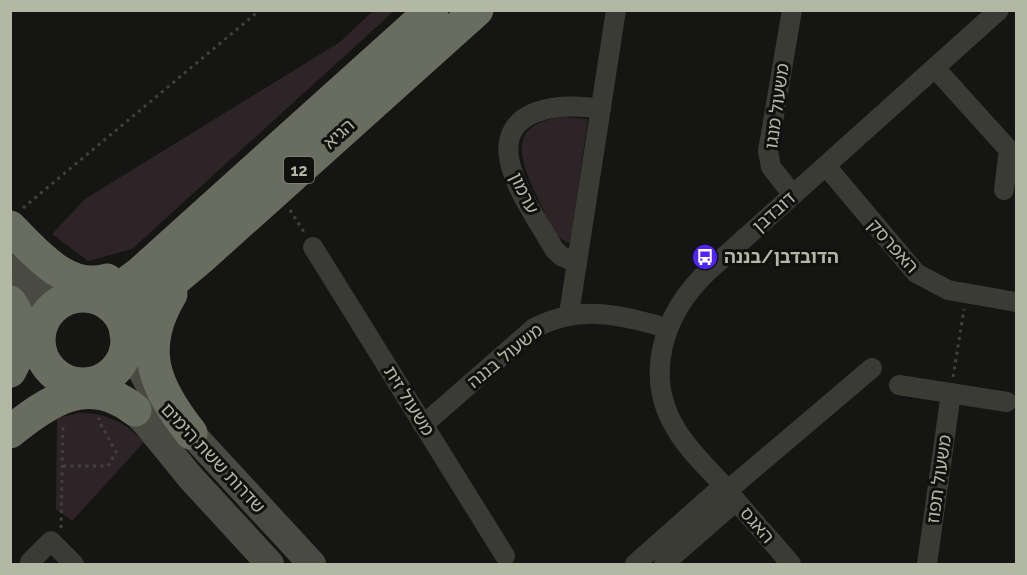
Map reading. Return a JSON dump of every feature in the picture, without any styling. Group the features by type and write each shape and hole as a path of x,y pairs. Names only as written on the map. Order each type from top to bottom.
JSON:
{"highway":[{"name":"הגיא","path":"126,338 149,301 194,244 432,10"},
{"name":"הגיא","path":"86,297 110,294 194,244 278,189 477,10"},
{"path":"10,371 20,352 23,339 18,314 19,273 15,219"},
{"path":"19,273 64,275 84,281 101,282 194,244"},
{"path":"191,433 169,406 159,387 154,370 153,336 157,320 194,244"},
{"path":"86,297 116,311 126,338"},
{"name":"12","path":"10,386 26,370 55,306 86,297"},
{"path":"40,336 50,368 80,389 126,403 135,410"},
{"name":"12","path":"10,415 35,393 80,389 104,378 117,367 126,338"},
{"path":"10,432 48,403 80,389"}],"street":[{"path":"569,314 616,10"},
{"name":"משעול מנגו","path":"792,10 768,151 771,167 794,195"},
{"name":"דובדבן","path":"729,493 688,446 668,413 660,376 661,357 668,328 680,303 692,287 999,10"},
{"path":"935,68 1009,150 1004,190"},
{"name":"ערמון","path":"577,263 561,256 554,249 516,181 508,147 511,134 518,124 540,110 568,105 601,109"},
{"name":"האפרסק","path":"826,166 909,267 939,287 1017,302"},
{"name":"משעול זית","path":"313,247 505,556"},
{"path":"19,273 49,286 86,297"},
{"path":"19,273 31,301 40,336"},
{"name":"משעול בננה","path":"423,425 534,328 569,314 603,313 668,328"},
{"name":"שדרות ששת הימים","path":"126,338 150,387 312,564"},
{"path":"635,564 729,493 872,368"},
{"path":"899,386 1007,402"},
{"name":"משעול תפוז","path":"927,564 951,393"},
{"name":"שדרות ששת הימים","path":"135,410 190,477 270,564"},
{"path":"664,564 729,493"},
{"name":"האגס","path":"729,493 791,564"},
{"path":"30,562 51,541 74,564"}],"path":[{"path":"15,219 260,10"},
{"path":"278,189 313,247"},
{"path":"951,393 966,294"},
{"path":"63,466 108,466 116,452 80,389"},
{"path":"51,541 63,526 63,466 80,389"}],"shaded area":[{"path":"374,10 394,11 132,249 88,261 52,234 85,199 340,42"},
{"path":"565,117 588,119 570,243 559,237 547,219 526,171 522,146 525,135 533,127 546,120"},
{"path":"90,413 115,420 130,429 144,442 72,521 56,509 57,418"}],"place":[{"name":"הדובדבן/בננה","path":"705,257"}]}
